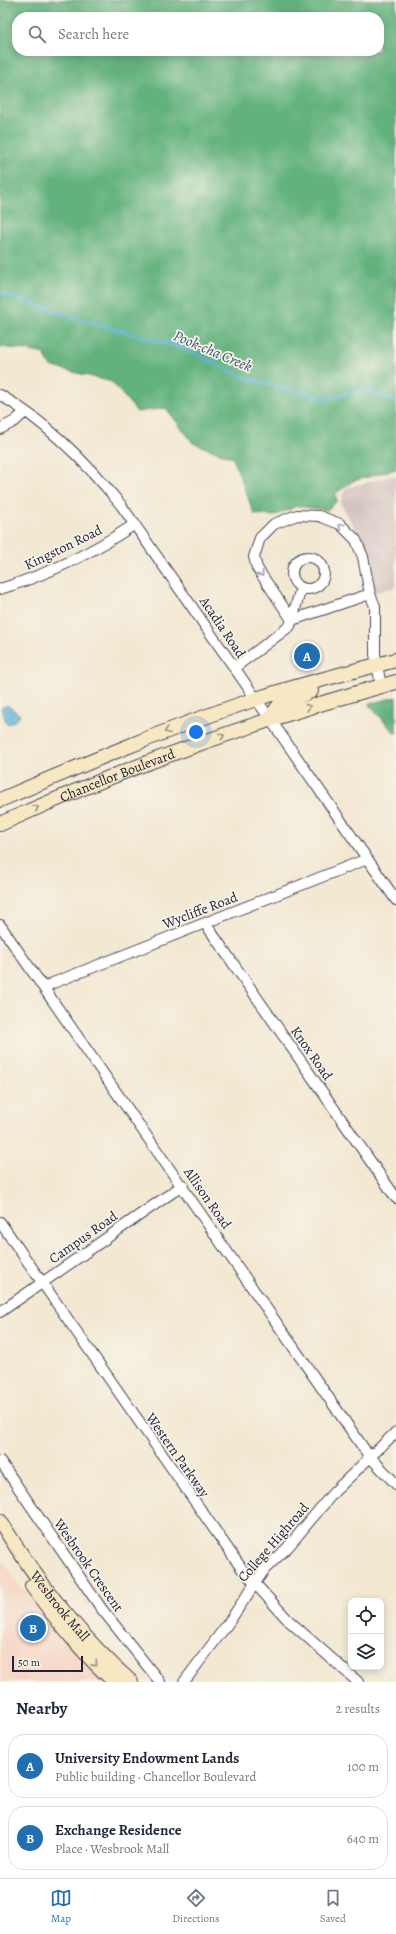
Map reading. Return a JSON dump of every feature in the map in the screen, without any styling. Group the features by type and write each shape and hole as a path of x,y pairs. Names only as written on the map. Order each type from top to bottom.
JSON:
{"main road":[{"name":"Chancellor Boulevard","path":"0,800 143,740 257,699 396,660"},
{"path":"270,718 280,704 305,694 346,674"},
{"name":"Chancellor Boulevard","path":"0,824 54,800 162,757 270,718 396,682"},
{"name":"Wesbrook Mall","path":"1,1528 27,1579 59,1622 98,1667 115,1682"},
{"name":"Wesbrook Mall","path":"1,1528 80,1632 131,1682"}],"street":[{"name":"Acadia Road","path":"0,395 25,412 60,440 91,469 135,524 396,900"},
{"path":"0,429 15,421 25,412"},
{"path":"292,620 257,568 254,557 260,538 274,524 297,515 319,516 340,524 356,540 363,557 370,594 375,606 375,650 381,686"},
{"name":"Kingston Road","path":"0,589 61,567 97,549 135,524"},
{"path":"234,668 290,626 292,612 301,588"},
{"path":"292,620 370,594"},
{"name":"Wycliffe Road","path":"44,988 367,859"},
{"name":"Knox Road","path":"205,923 396,1198"},
{"name":"Allison Road","path":"0,925 183,1185 369,1456 396,1484"},
{"name":"Campus Road","path":"0,1312 183,1185"},
{"name":"Western Parkway","path":"0,1222 223,1543 254,1583 304,1635 358,1682"},
{"name":"College Highroad","path":"184,1682 228,1622 254,1583 288,1547 334,1492 369,1456 396,1432"},
{"name":"Wesbrook Crescent","path":"0,1461 101,1608 160,1682"}],"shaded area":[{"path":"396,475 396,587 370,594 359,535 341,504 342,496 346,488"},
{"path":"0,1555 21,1589 25,1590 44,1616 92,1670 107,1682 0,1682"}],"green space":[{"path":"0,0 396,0 396,469 353,481 335,494 337,501 327,510 297,506 274,516 254,514 233,458 193,443 166,408 137,412 112,382 50,366 44,354 27,350 0,347"},
{"path":"396,697 396,734 368,704"}],"water":[{"path":"7,705 20,715 15,721 7,724 1,708"}],"waterway":[{"name":"Pook-cha Creek","path":"0,293 92,323 183,348 248,379 324,399 363,390 396,401"}],"place":[{"name":"University Endowment Lands","path":"307,656"},
{"name":"Exchange Residence","path":"33,1628"}]}
